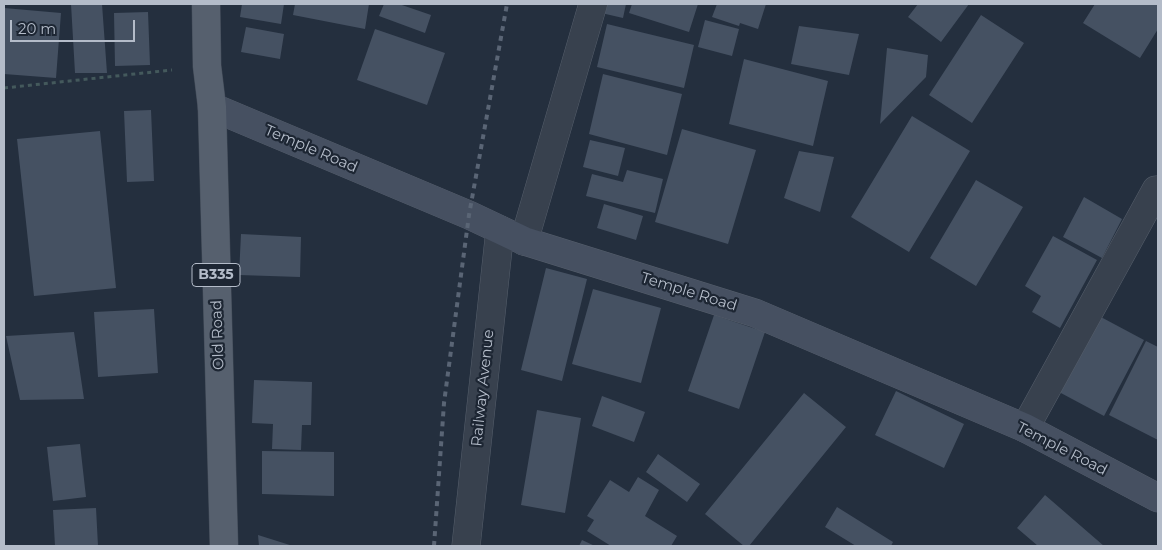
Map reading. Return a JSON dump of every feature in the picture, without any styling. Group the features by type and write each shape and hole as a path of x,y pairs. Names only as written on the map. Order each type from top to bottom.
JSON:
{"main road":[{"name":"Old Road","path":"206,4 207,66 212,108 224,546"}],"street":[{"name":"Railway Avenue","path":"466,546 512,235 593,4"},
{"name":"Temple Road","path":"212,108 512,235 755,313 1025,428 1158,498"},
{"path":"1025,428 1156,190"}],"path":[{"path":"4,88 207,66"}],"building":[{"path":"71,4 102,4 107,73 75,73"},
{"path":"242,4 284,4 281,24 240,17"},
{"path":"295,4 369,4 365,29 293,15"},
{"path":"384,4 399,4 431,15 425,33 379,16"},
{"path":"599,4 626,4 623,18 597,12"},
{"path":"632,4 698,4 689,32 629,13"},
{"path":"717,4 766,4 758,29 740,23 739,26 712,17"},
{"path":"918,4 969,4 941,42 908,17"},
{"path":"1095,4 1158,4 1158,29 1140,58 1083,23"},
{"path":"4,8 61,13 56,78 4,74"},
{"path":"148,12 150,65 115,66 114,13"},
{"path":"981,15 1024,43 972,123 929,95"},
{"path":"705,20 739,29 732,56 698,47"},
{"path":"607,24 694,45 684,88 597,67"},
{"path":"799,26 859,34 849,75 791,64"},
{"path":"246,27 284,34 280,59 241,52"},
{"path":"375,29 445,53 427,105 357,80"},
{"path":"887,48 928,55 926,77 880,124"},
{"path":"744,59 828,81 813,146 729,124"},
{"path":"603,74 682,94 667,155 589,134"},
{"path":"151,110 154,181 127,182 124,111"},
{"path":"912,116 970,151 909,252 851,217"},
{"path":"682,129 756,150 728,244 655,222"},
{"path":"100,131 116,288 34,296 17,139"},
{"path":"590,140 625,148 618,176 583,167"},
{"path":"799,151 834,157 820,212 784,198"},
{"path":"627,170 663,179 655,213 586,196 592,174 623,182"},
{"path":"976,180 1023,207 976,286 930,258"},
{"path":"1084,197 1122,219 1102,258 1063,237"},
{"path":"604,204 643,216 636,240 597,228"},
{"path":"241,234 301,237 300,277 239,275"},
{"path":"1053,236 1097,260 1060,328 1032,312 1041,296 1025,286"},
{"path":"546,268 587,279 562,381 521,370"},
{"path":"593,289 661,308 641,383 572,364"},
{"path":"154,309 158,373 98,377 94,312"},
{"path":"714,315 765,332 739,409 688,391"},
{"path":"1099,316 1144,340 1104,416 1059,392"},
{"path":"74,332 84,399 20,400 6,336"},
{"path":"1146,341 1158,347 1158,440 1109,415"},
{"path":"254,380 312,382 311,425 302,425 301,450 272,449 273,424 252,423"},
{"path":"896,391 964,424 944,468 875,435"},
{"path":"804,393 846,427 749,546 744,546 705,514"},
{"path":"602,396 645,412 634,442 592,426"},
{"path":"537,410 581,418 565,513 521,505"},
{"path":"80,444 86,497 53,501 47,447"},
{"path":"262,451 334,452 334,496 262,494"},
{"path":"658,454 700,484 687,502 646,472"},
{"path":"638,477 659,490 645,516 677,536 671,546 611,546 587,531 594,520 587,516 610,480 629,492"},
{"path":"1045,495 1104,546 1038,546 1017,528"},
{"path":"837,507 893,542 891,546 856,546 825,527"},
{"path":"96,508 98,546 55,546 53,510"},
{"path":"258,535 293,546 259,546"},
{"path":"582,540 595,546 579,546"}],"railway":[{"path":"434,546 444,403 469,215 507,4"}]}
